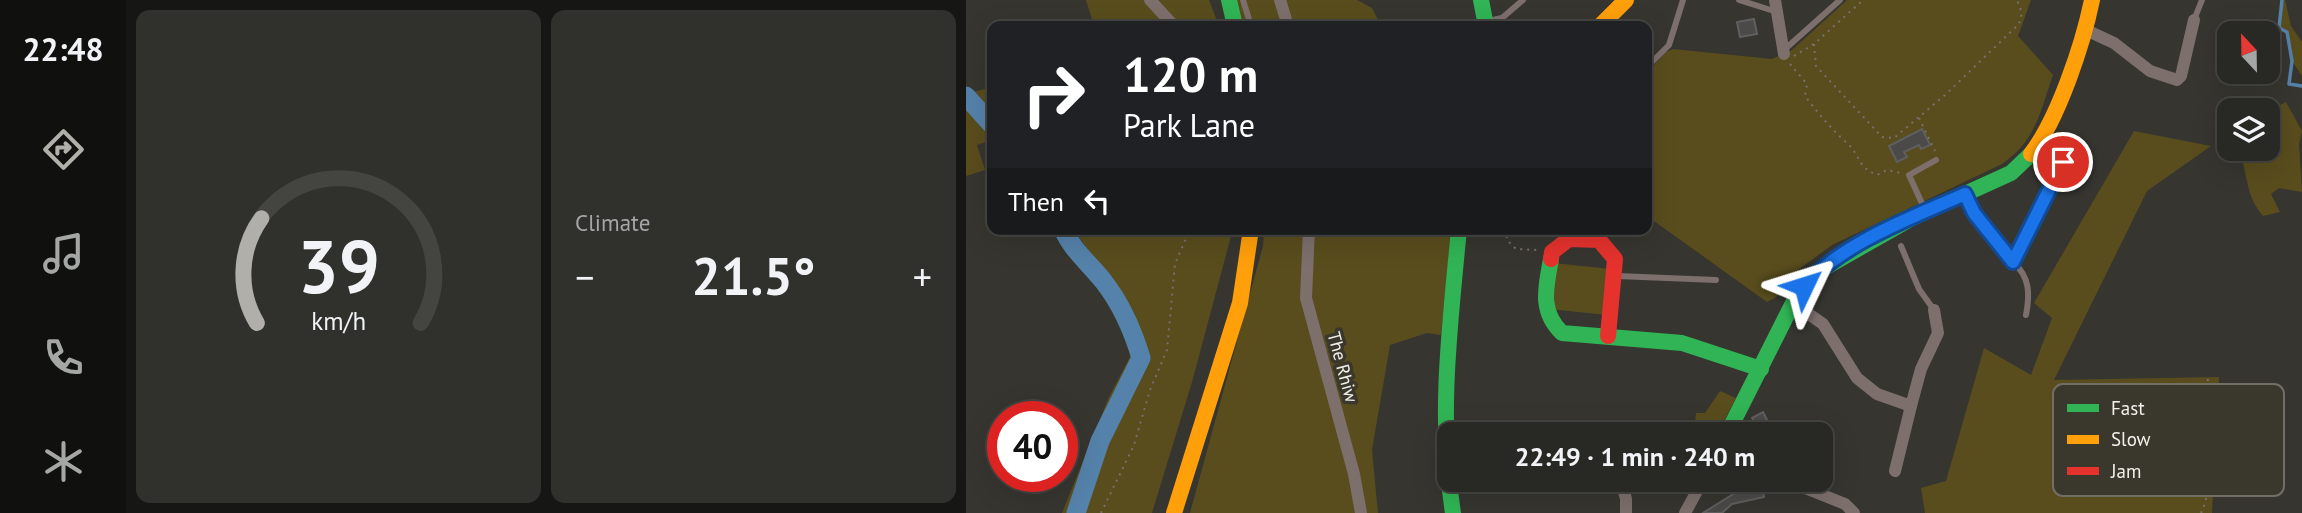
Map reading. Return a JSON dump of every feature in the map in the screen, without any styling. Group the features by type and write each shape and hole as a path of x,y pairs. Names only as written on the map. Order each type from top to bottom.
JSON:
{"street":[{"path":"1150,0 1169,21"},
{"path":"1229,0 1234,21"},
{"path":"1280,0 1286,21"},
{"path":"1480,0 1485,21"},
{"path":"1605,21 1626,0"},
{"path":"1733,422 1793,303 1817,272 1848,251 1926,211 2011,173 2033,152 2053,114 2086,30 2092,0"},
{"path":"1776,6 1784,52"},
{"path":"2086,30 2114,43 2150,71 2177,80 2181,76 2194,20"},
{"path":"1965,194 1974,213 2013,262 2063,162"},
{"path":"1174,513 1240,303 1250,235"},
{"name":"The Rhiw","path":"1309,235 1306,298 1354,474 1361,513"},
{"path":"1453,513 1445,462 1445,408 1459,235"},
{"path":"1608,336 1615,259 1599,240 1569,239 1552,251 1545,313 1550,324 1562,333 1682,343 1761,369"},
{"path":"1793,303 1823,324 1838,343 1857,378 1877,394 1911,405"},
{"path":"1895,471 1922,369 1938,334 1934,310"},
{"path":"1624,492 1626,513"},
{"path":"1685,513 1696,492"},
{"path":"1815,492 1845,504 1854,513"}],"lane":[{"path":"1243,0 1249,21"},
{"path":"1494,21 1502,18 1523,0"},
{"path":"1652,62 1669,45 1683,0"},
{"path":"1739,0 1776,6"},
{"path":"1784,52 1840,0"},
{"path":"2194,20 2202,0"},
{"path":"1926,211 1909,175 1936,160"},
{"path":"1901,246 1919,289 1934,310"},
{"path":"2013,262 2028,283 2029,296 2025,315"},
{"path":"1615,276 1716,280"}],"path":[{"path":"1863,0 1814,44 1787,60 1807,85 1805,96 1836,135 1849,145 1863,169 1877,175 1888,170 1909,175"},
{"path":"1814,44 1816,66 1882,137 1894,138 2019,24 2022,13 2017,0"},
{"path":"1918,117 1935,149 1936,160"},
{"path":"1101,513 1134,445 1150,390 1167,350 1175,264 1187,235"},
{"path":"1507,235 1507,240 1516,249 1552,251"},
{"path":"2208,375 2208,384"},
{"path":"2201,513 2205,496"}],"shaded area":[{"path":"1086,0 1209,0 1217,21 1092,21"},
{"path":"1232,0 1357,0 1372,8 1378,21 1238,21"},
{"path":"1847,0 2031,0 2018,36 2053,75 2030,135 2002,164 1832,245 1798,270 1775,298 1767,302 1652,220 1652,67 1666,52 1673,49 1772,59 1792,50"},
{"path":"2282,0 2285,0 2291,26 2302,42 2302,76 2292,61 2287,32 2280,28"},
{"path":"987,88 987,142 977,145 985,170 966,176 966,94"},
{"path":"2286,102 2302,131 2299,144 2302,192 2279,188 2271,194 2280,212 2263,216 2250,192 2243,161 2280,161 2280,105"},
{"path":"2134,131 2211,146 2147,191 2054,380 2219,377 2219,384 2053,384 2053,496 2213,496 2212,513 1925,513 1921,488 1946,481 1984,348 2031,375 2052,318 2034,303"},
{"path":"1077,235 1231,235 1192,382 1152,513 1062,513 1071,492 1078,492 1078,474 1109,397 1131,355 1135,314"},
{"path":"1264,235 1450,235 1441,335 1427,333 1390,345 1372,450 1378,513 1190,513 1263,246"},
{"path":"1554,263 1610,269 1607,315 1549,309"},
{"path":"1720,391 1736,398 1723,422 1695,422 1696,413 1705,413"}],"building":[{"path":"1754,19 1757,34 1740,37 1737,22"},
{"path":"1922,129 1930,145 1921,149 1919,145 1904,152 1907,157 1897,162 1889,146"},
{"path":"1763,412 1768,422 1754,422 1752,418"},
{"path":"1763,492 1764,497 1732,504 1722,513 1703,513 1735,493"}],"waterway":[{"path":"2282,0 2279,28 2287,32 2292,61 2289,84 2302,86"},
{"path":"966,96 987,119"},
{"path":"1066,235 1116,299 1141,358 1100,441 1076,513"}],"traffic: fast":[{"path":"1229,0 1234,21"},
{"path":"1481,0 1485,21"},
{"path":"1733,422 1793,303 1817,272 1912,218 2011,173 2031,154"},
{"path":"1453,513 1446,442 1446,406 1458,235"},
{"path":"1551,259 1546,289 1547,307 1562,333 1682,343 1761,369"}],"traffic: slow":[{"path":"1605,21 1626,0"},
{"path":"2031,154 2060,101 2092,0"},
{"path":"1174,513 1240,303 1250,235"}],"traffic: jam":[{"path":"1551,259 1552,252 1569,239 1599,240 1615,259 1608,336"}],"route":[{"path":"1804,286 1817,272 1848,251 1965,194 1974,213 2013,262 2063,162"}]}
